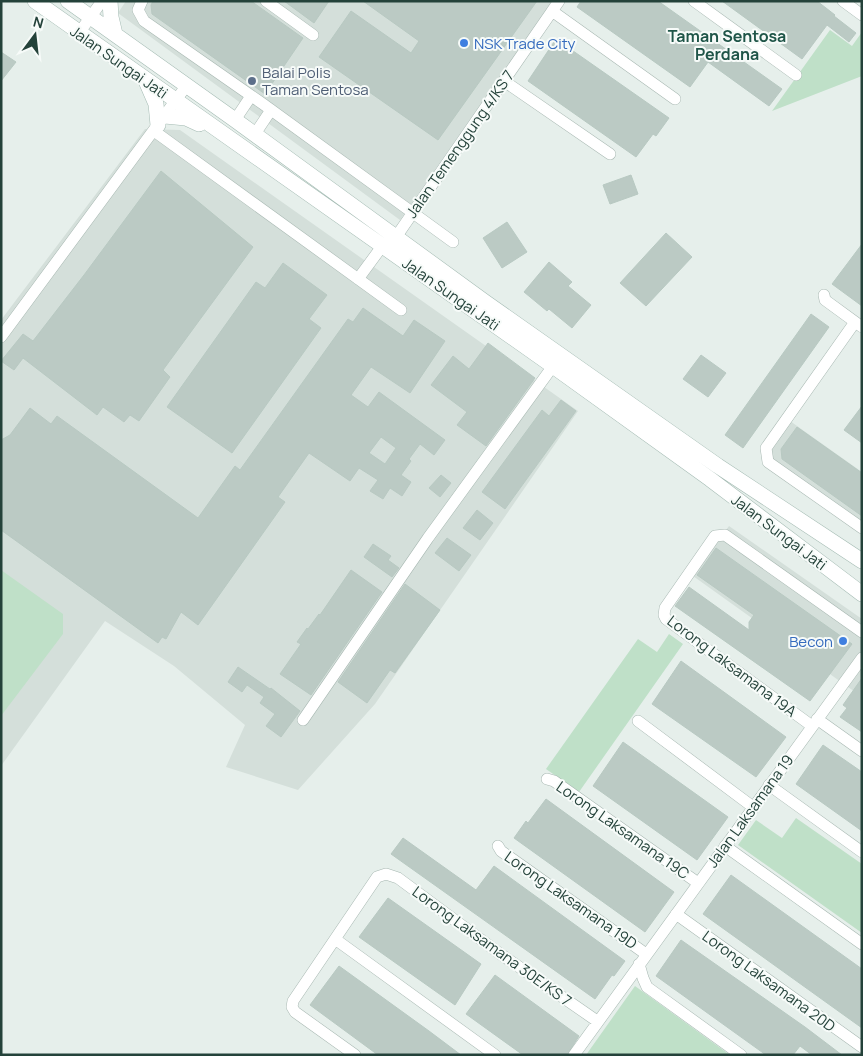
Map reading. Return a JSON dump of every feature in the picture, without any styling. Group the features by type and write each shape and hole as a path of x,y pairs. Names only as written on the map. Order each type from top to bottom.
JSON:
{"main road":[{"name":"Jalan Sungai Jati","path":"35,1 175,102 389,241 718,466 862,561"},
{"name":"Jalan Sungai Jati","path":"68,1 255,134 389,241 553,366 710,479 862,594"},
{"path":"110,1 115,34"},
{"path":"145,80 156,104 159,124 186,118 224,134"}],"street":[{"path":"79,33 102,1"},
{"path":"142,1 138,10 144,21 453,242"},
{"path":"266,1 314,35"},
{"path":"694,1 796,75"},
{"path":"843,1 862,15"},
{"path":"556,6 675,99"},
{"name":"Jalan Temenggung 4/KS 7","path":"358,279 413,213 556,6"},
{"path":"504,81 610,154"},
{"path":"1,337 187,86"},
{"path":"235,120 251,96"},
{"path":"255,134 271,110"},
{"path":"159,124 358,279 401,310"},
{"path":"824,295 825,300 858,324 766,448 768,462 862,528"},
{"path":"303,720 428,538 553,366"},
{"name":"Lorong Laksamana 19A","path":"814,723 666,619 664,615 665,608 715,536 725,535 862,632"},
{"name":"Jalan Laksamana 19","path":"574,1055 862,658"},
{"path":"638,721 753,806"},
{"path":"814,723 862,751"},
{"name":"Lorong Laksamana 19C","path":"547,779 554,781 698,883"},
{"path":"769,785 862,852"},
{"name":"Lorong Laksamana 19D","path":"498,846 501,851 646,954"},
{"path":"725,846 862,944"},
{"name":"Lorong Laksamana 30E/KS 7","path":"335,939 377,877 386,874 398,878 499,953 597,1021"},
{"name":"Lorong Laksamana 20D","path":"676,914 862,1047"},
{"path":"354,1055 295,1012 292,1007 293,1001 335,939 495,1055"},
{"path":"639,964 647,987 741,1055"}],"shaded area":[{"path":"126,1 553,1 400,220 118,13"},
{"path":"145,129 180,130 578,411 375,704 298,790 226,767 245,725 174,666 105,621 1,766 1,320"},
{"path":"790,421 862,472 862,523 771,460 770,449"},
{"path":"729,526 862,619 862,697 693,576"}],"green space":[{"path":"830,30 852,46 862,32 862,76 772,111"},
{"path":"1,570 63,614 63,634 1,716"},
{"path":"669,634 683,644 579,792 546,769 638,639 657,652"},
{"path":"796,818 862,864 862,933 738,845 756,820 782,838"},
{"path":"635,986 730,1055 586,1055"}],"building":[{"path":"153,1 251,1 303,38 265,94 152,14 151,5"},
{"path":"284,1 329,1 314,23"},
{"path":"363,1 537,1 438,140 319,57 351,11 411,53 419,41"},
{"path":"581,1 658,1 782,89 769,106 708,62 690,87 577,7"},
{"path":"722,1 817,1 856,33 849,42 827,25 802,59"},
{"path":"556,39 669,118 656,136 653,134 636,157 528,81"},
{"path":"1,52 16,62 1,81"},
{"path":"161,171 253,247 163,370 170,377 139,421 130,415 124,422 103,407 97,415 23,358 14,370 1,361 23,334 33,341"},
{"path":"631,175 638,194 610,204 603,185"},
{"path":"507,222 527,252 502,268 483,238"},
{"path":"666,233 692,257 646,306 620,283"},
{"path":"862,244 862,306 832,284"},
{"path":"549,262 572,282 568,286 591,305 572,328 524,292"},
{"path":"283,263 327,295 309,319 321,328 232,453 167,407 256,282 265,288"},
{"path":"363,308 403,336 414,320 445,341 410,393 371,367 351,395 368,407 379,392 445,440 434,455 420,444 409,459 411,461 401,475 411,482 402,496 390,488 383,499 370,491 378,480 359,468 350,481 309,453 278,497 285,502 198,625 181,612 166,639 162,637 158,643 1,530 1,440 10,435 30,408 51,424 57,416 198,518 235,466 240,470 348,319 353,322","holes":["381,437 396,448 385,464 369,453"]},
{"path":"811,314 829,327 743,448 725,435"},
{"path":"488,343 535,378 486,446 457,425 467,412 431,385 453,356 469,369"},
{"path":"701,355 726,373 708,397 683,379"},
{"path":"561,400 576,411 505,509 482,492 542,410 549,416"},
{"path":"862,406 862,443 844,430"},
{"path":"797,427 862,473 862,516 782,459 781,449"},
{"path":"441,475 451,483 440,497 429,488"},
{"path":"477,510 493,523 480,540 463,528"},
{"path":"447,538 471,555 459,571 435,553"},
{"path":"373,544 391,556 388,560 399,568 392,577 364,557"},
{"path":"716,548 852,644 810,701 675,606 689,587 749,630 749,622 754,615 697,575"},
{"path":"351,570 382,592 311,695 280,674 301,644 297,642 320,615"},
{"path":"405,584 440,610 395,673 390,670 367,703 338,682"},
{"path":"681,661 786,737 756,777 652,704"},
{"path":"238,667 271,688 300,711 281,737 266,726 275,714 260,703 264,697 247,685 242,692 228,682"},
{"path":"862,678 862,732 840,717 847,708 843,705"},
{"path":"623,742 728,817 697,860 593,786"},
{"path":"823,745 862,772 862,831 796,784"},
{"path":"546,799 674,892 645,932 514,838 526,821 528,823"},
{"path":"403,838 476,890 494,866 625,961 614,976 612,975 595,999 391,854"},
{"path":"731,875 862,969 862,1028 703,914"},
{"path":"388,898 481,964 455,1005 359,937"},
{"path":"681,940 842,1055 812,1055 800,1046 793,1055 766,1055 656,976"},
{"path":"339,966 461,1055 378,1055 310,1005"},
{"path":"495,975 579,1036 567,1055 523,1055 466,1014"}],"place":[{"name":"NSK Trade City","path":"464,43"},
{"name":"Balai Polis Taman Sentosa","path":"252,81"},
{"name":"Becon","path":"843,641"}],"district":[{"name":"Taman Sentosa Perdana","path":"727,45"}]}
